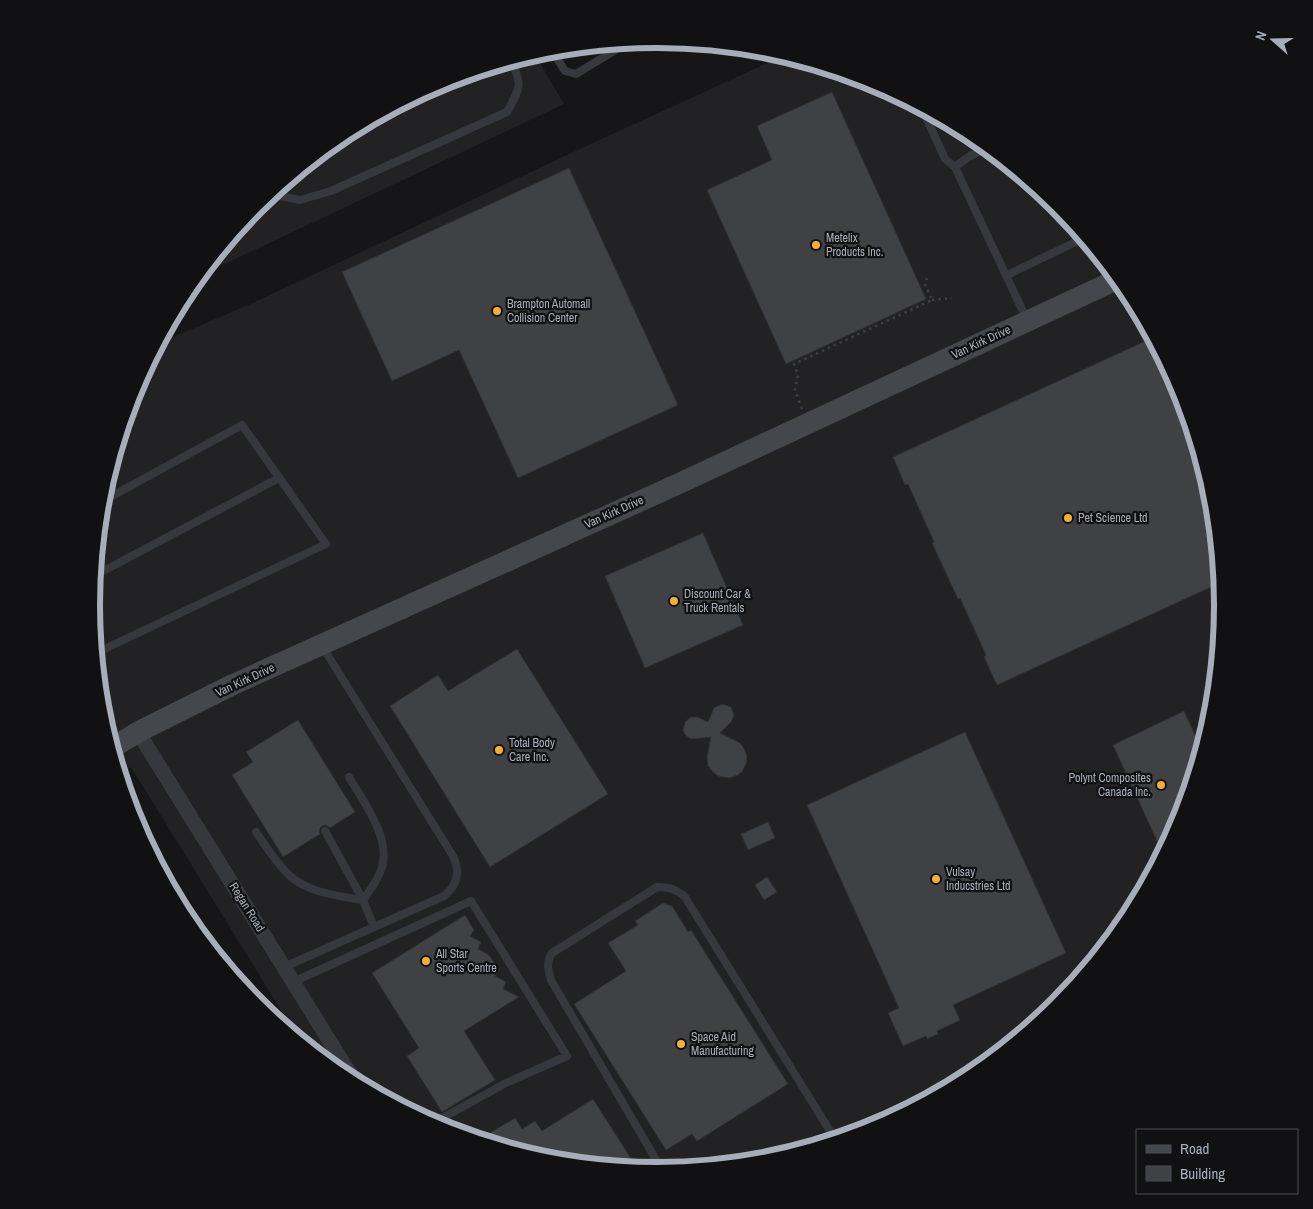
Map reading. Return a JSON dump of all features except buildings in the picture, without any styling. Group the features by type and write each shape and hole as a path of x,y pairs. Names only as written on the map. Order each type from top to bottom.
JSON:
{"street":[{"name":"Van Kirk Drive","path":"117,745 138,732 232,685 1111,282"},
{"name":"Regan Road","path":"138,732 346,1067"}],"lane":[{"path":"556,57 565,71 576,74 616,49"},
{"path":"279,196 300,200 331,192 507,112 519,91 519,77 514,66"},
{"path":"926,117 945,159 955,167 1027,320"},
{"path":"955,167 980,151"},
{"path":"1007,275 1078,241"},
{"path":"102,650 326,544 242,425 110,497"},
{"path":"101,572 279,478"},
{"path":"284,967 444,896 455,883 458,873 457,865 321,645"},
{"path":"349,777 372,816 384,851 382,869 363,900"},
{"path":"256,832 277,862 297,881 319,891 363,900"},
{"path":"325,832 363,900 374,927"},
{"path":"657,1162 551,980 548,970 548,960 552,953 657,886 677,890 685,896 832,1133"},
{"path":"293,982 471,901 567,1056 506,1083 442,1118"}],"path":[{"path":"927,278 925,284 932,300"},
{"path":"807,423 795,390 798,375 794,364 932,300 952,298"}],"shaded area":[{"path":"538,60 564,104 211,270 238,237 289,186 347,141 410,105 477,77"},
{"path":"774,60 801,66 870,90 935,122 966,141 1024,186 1075,237 1120,295 1156,358 1184,425 1195,460 1209,532 1214,604 1212,641 1209,677 1195,749 1171,818 1156,851 1120,914 1098,944 1075,972 1024,1023 966,1068 935,1087 870,1119 836,1132 801,1143 729,1157 656,1162 620,1160 584,1157 512,1143 443,1119 410,1104 347,1068 317,1046 288,1022 131,767 125,771 118,749 104,677 101,641 101,568 110,496 118,460 129,425 142,391 167,340 255,302"}],"place":[{"name":"Metelix Products Inc.","path":"816,245"},
{"name":"Brampton Automall Collision Center","path":"497,311"},
{"name":"Pet Science Ltd","path":"1068,518"},
{"name":"Discount Car & Truck Rentals","path":"674,601"},
{"name":"Total Body Care Inc.","path":"499,750"},
{"name":"Polynt Composites Canada Inc.","path":"1161,785"},
{"name":"Vulsay Inducstries Ltd","path":"936,879"},
{"name":"All Star Sports Centre","path":"426,961"},
{"name":"Space Aid Manufacturing","path":"681,1044"}]}
